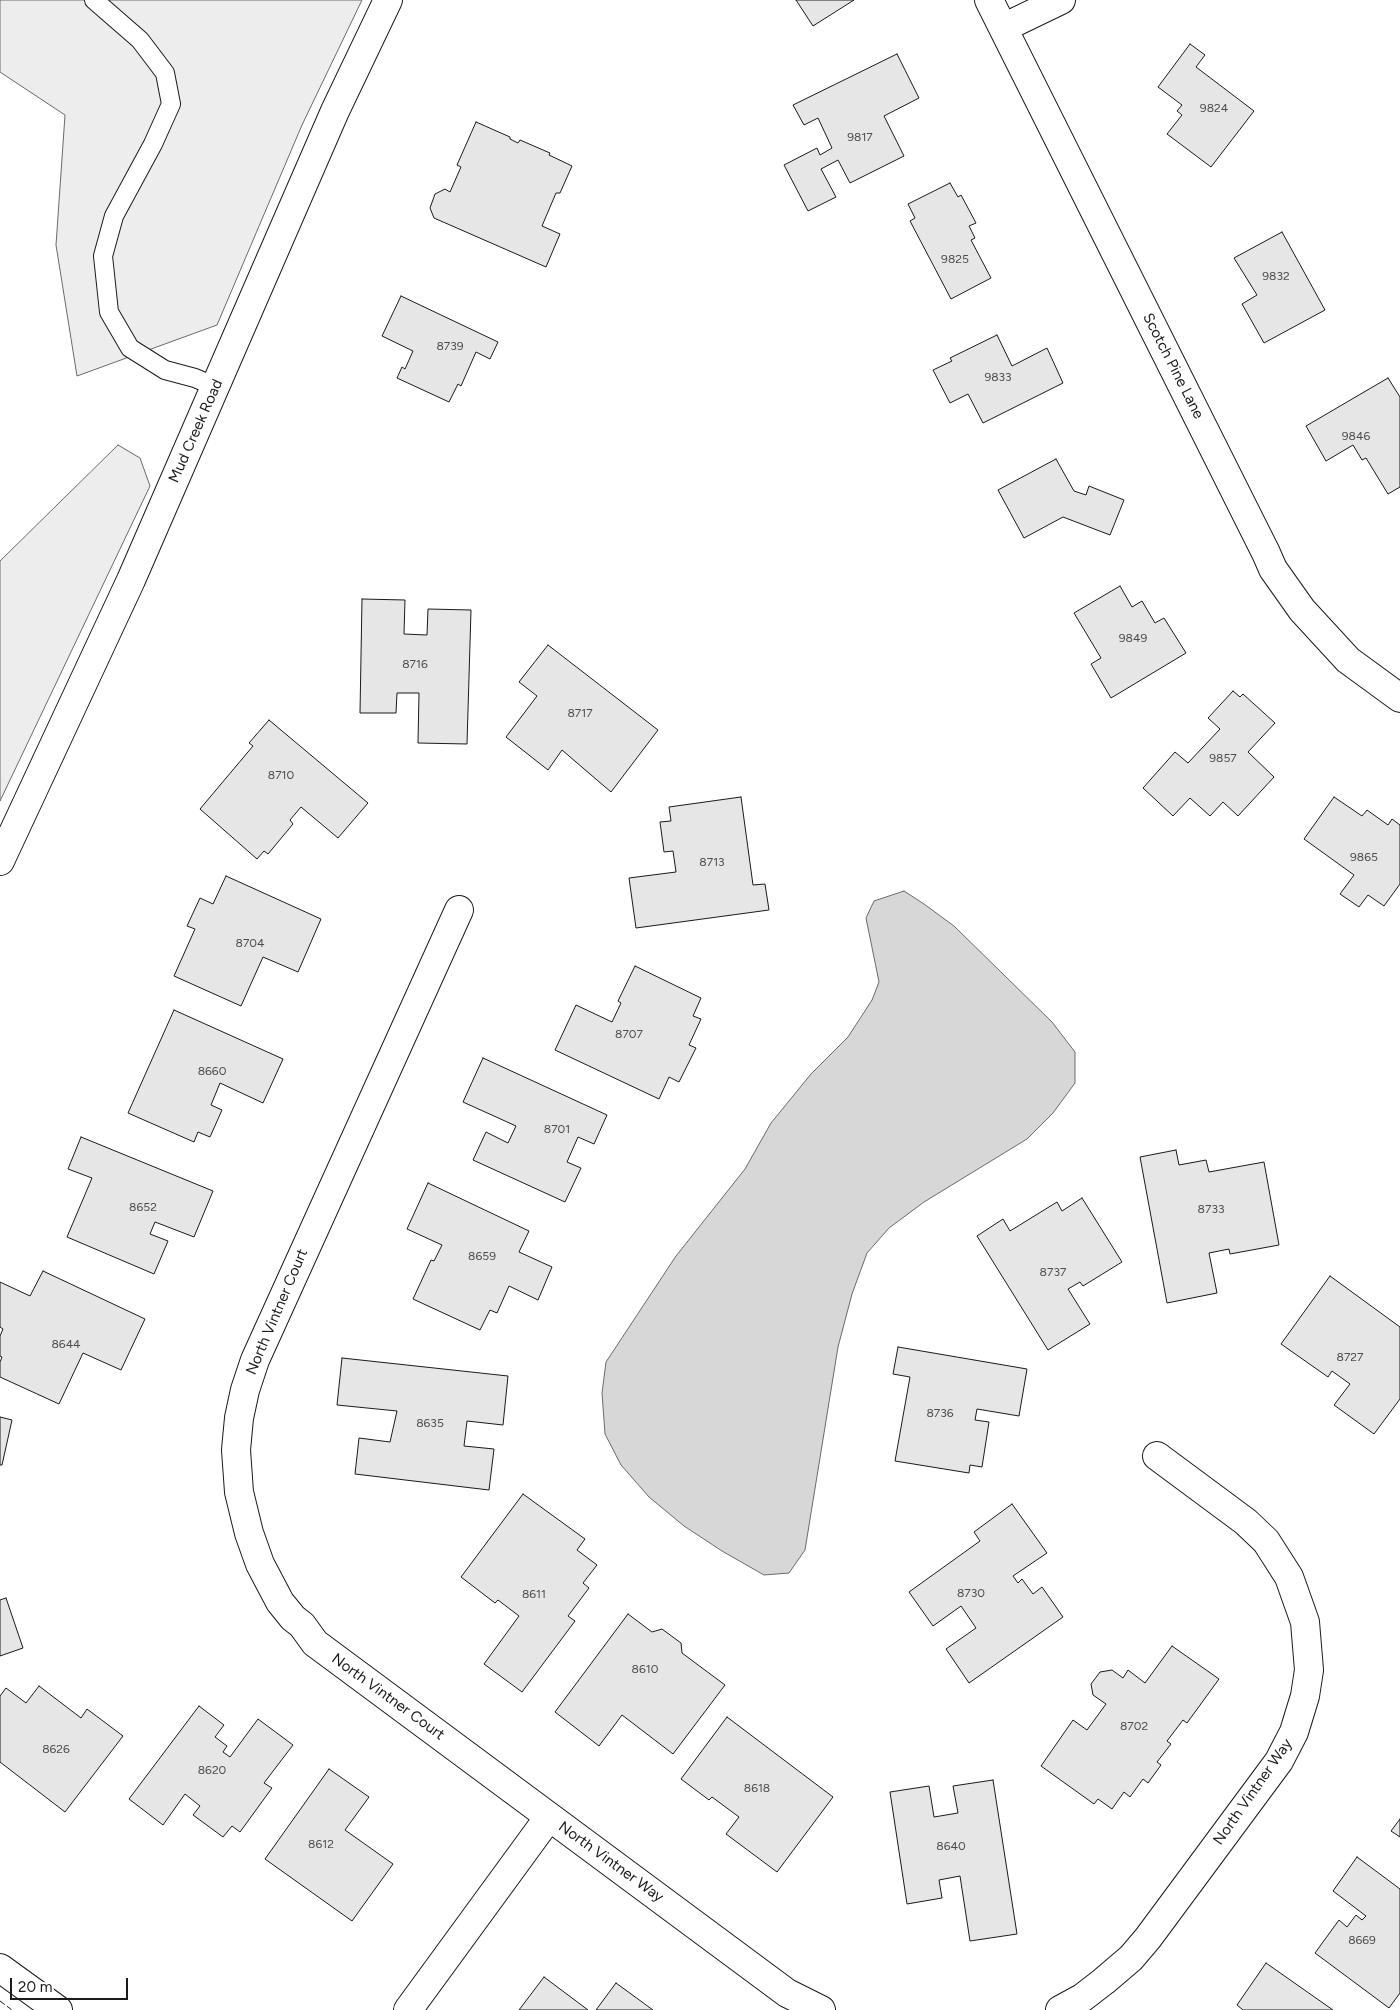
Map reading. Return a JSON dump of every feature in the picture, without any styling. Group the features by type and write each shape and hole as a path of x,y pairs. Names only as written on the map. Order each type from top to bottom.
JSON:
{"street":[{"name":"Mud Creek Road","path":"0,860 131,580 335,111 388,0"},
{"name":"Scotch Pine Lane","path":"989,0 1273,569 1302,610 1348,660 1400,698"},
{"path":"1003,28 1061,0"},
{"name":"North Vintner Court","path":"459,910 254,1360 239,1418 236,1450 239,1492 247,1526 260,1564 280,1602 293,1618 302,1625 315,1643 549,1817"},
{"name":"North Vintner Way","path":"1060,2010 1082,1998 1104,1982 1131,1958 1148,1938 1279,1761 1294,1732 1305,1696 1309,1670 1305,1622 1297,1594 1285,1570 1266,1540 1246,1522 1157,1456"},
{"name":"North Vintner Way","path":"408,2010 549,1817 787,1993 821,2010"},
{"path":"0,1968 58,2010"}],"lane":[{"path":"94,0 145,46 164,73 171,104 153,144 114,216 102,256 109,312 130,348 165,370 196,378 216,387"}],"shaded area":[{"path":"0,0 362,0 302,125 217,325 77,376 56,245 65,115 0,72"},
{"path":"118,445 140,458 150,486 0,801 0,561"},
{"path":"904,891 954,926 1052,1022 1075,1052 1075,1083 1053,1113 1027,1139 924,1202 889,1228 867,1253 852,1294 838,1347 805,1550 789,1573 764,1575 684,1526 649,1497 621,1465 605,1434 602,1393 606,1362 676,1256 745,1169 771,1123 811,1074 848,1037 872,1000 879,982 866,918 874,901"}],"building":[{"path":"796,0 854,0 813,26"},
{"path":"1190,44 1205,55 1196,67 1254,111 1211,167 1167,134 1182,115 1177,111 1182,105 1158,87"},
{"path":"897,54 919,98 884,116 904,156 850,183 838,160 821,169 836,197 808,211 784,165 817,148 820,155 832,148 818,118 804,125 793,105"},
{"path":"476,122 510,137 510,139 518,143 520,140 550,153 549,155 572,166 560,193 556,193 542,226 560,234 546,267 434,218 430,208 435,194 445,189 450,192 461,167 457,165"},
{"path":"950,183 958,197 961,195 976,223 969,226 975,238 971,240 991,278 951,299 910,221 915,218 908,204"},
{"path":"1282,232 1325,310 1264,343 1242,304 1257,295 1234,258"},
{"path":"401,296 498,342 490,359 476,352 461,386 458,384 449,402 397,378 402,367 405,369 413,351 382,336"},
{"path":"997,335 1012,366 1047,348 1063,383 983,423 968,394 950,403 933,370 952,361 950,358"},
{"path":"1388,378 1400,397 1400,487 1388,494 1366,458 1362,460 1353,445 1326,461 1306,426"},
{"path":"1056,459 1074,491 1086,495 1089,486 1124,500 1110,535 1063,517 1024,538 998,490"},
{"path":"1120,586 1132,607 1142,601 1155,623 1164,618 1186,653 1111,698 1091,664 1101,658 1074,613"},
{"path":"362,599 405,600 404,634 427,635 428,609 471,610 467,744 418,743 419,693 397,693 396,713 360,713"},
{"path":"548,645 658,730 611,792 562,750 548,770 506,737 537,696 519,682"},
{"path":"1233,691 1240,697 1243,694 1275,723 1248,752 1274,777 1238,816 1223,802 1210,816 1190,798 1173,816 1143,788 1175,752 1188,763 1220,729 1208,718"},
{"path":"269,720 368,803 338,838 301,807 290,820 293,824 268,854 264,851 257,859 200,809 253,746 249,743"},
{"path":"741,797 753,885 765,884 769,910 636,928 629,878 676,872 673,851 664,852 660,822 671,821 669,807"},
{"path":"1334,797 1362,816 1367,810 1388,825 1392,819 1400,825 1400,884 1384,906 1368,895 1359,907 1340,894 1354,875 1304,839"},
{"path":"226,876 321,919 298,972 263,957 241,1006 174,976 195,929 187,926 200,898 213,904"},
{"path":"635,966 701,998 693,1016 701,1019 689,1045 696,1048 679,1082 669,1077 659,1099 555,1050 576,1005 612,1022 621,1003 618,1001"},
{"path":"174,1010 283,1059 263,1103 220,1083 211,1105 222,1110 210,1137 198,1132 194,1142 128,1113"},
{"path":"483,1058 607,1115 594,1144 578,1137 567,1162 581,1168 565,1202 473,1160 486,1132 508,1143 516,1126 463,1102"},
{"path":"81,1137 213,1191 194,1237 155,1222 150,1234 168,1241 154,1274 67,1237 92,1178 68,1169"},
{"path":"1176,1150 1179,1165 1206,1160 1209,1172 1264,1162 1279,1245 1230,1254 1229,1249 1209,1253 1217,1293 1167,1303 1140,1157"},
{"path":"428,1183 529,1231 519,1252 552,1267 538,1300 509,1286 497,1313 490,1310 480,1330 413,1299 431,1260 434,1261 442,1245 407,1229"},
{"path":"1082,1198 1122,1262 1083,1286 1080,1282 1068,1289 1090,1324 1048,1350 977,1236 1003,1219 1010,1231 1057,1202 1062,1211"},
{"path":"43,1271 145,1319 121,1370 83,1353 59,1404 0,1377 2,1357 0,1356 0,1336 3,1329 0,1327 0,1282 30,1296"},
{"path":"1330,1276 1400,1327 1400,1399 1374,1434 1334,1405 1350,1384 1332,1371 1328,1377 1281,1344"},
{"path":"898,1347 1027,1369 1019,1416 977,1409 975,1420 989,1422 982,1467 970,1465 969,1473 895,1461 910,1377 893,1374"},
{"path":"342,1358 508,1376 503,1425 467,1421 464,1446 494,1449 489,1490 355,1474 359,1438 390,1442 397,1411 337,1405"},
{"path":"0,1417 12,1420 2,1465 0,1465"},
{"path":"523,1494 585,1539 577,1550 597,1565 583,1583 589,1588 568,1616 575,1621 522,1692 484,1664 519,1616 498,1600 495,1603 461,1577"},
{"path":"1012,1504 1047,1553 1013,1576 1018,1583 1022,1579 1033,1594 1042,1587 1063,1617 969,1683 946,1649 976,1628 961,1606 933,1626 909,1592 980,1541 974,1532"},
{"path":"6,1598 23,1648 0,1656 0,1600"},
{"path":"628,1614 652,1632 662,1629 681,1643 682,1653 725,1685 673,1754 622,1715 599,1746 555,1712"},
{"path":"1172,1646 1219,1679 1187,1723 1183,1720 1167,1741 1171,1744 1157,1762 1161,1765 1148,1783 1143,1779 1130,1797 1124,1792 1112,1809 1098,1799 1094,1804 1041,1766 1073,1720 1087,1730 1106,1704 1093,1695 1091,1684 1100,1672 1112,1670 1123,1678 1128,1670 1145,1683"},
{"path":"39,1686 81,1718 87,1709 123,1736 65,1812 0,1762 0,1696 6,1688 26,1703"},
{"path":"199,1706 224,1725 215,1737 227,1746 223,1752 230,1757 258,1719 293,1745 264,1783 272,1788 240,1832 232,1826 223,1837 193,1815 200,1806 185,1794 163,1825 129,1799"},
{"path":"727,1717 833,1797 777,1872 726,1834 739,1817 712,1797 709,1800 681,1779"},
{"path":"329,1769 369,1797 345,1830 393,1864 352,1921 265,1859"},
{"path":"993,1780 1017,1934 970,1941 960,1876 939,1880 942,1898 907,1904 890,1792 929,1786 934,1817 958,1813 953,1786"},
{"path":"1400,1819 1400,1837 1391,1831"},
{"path":"1357,1857 1400,1889 1400,1993 1389,2008 1315,1953 1339,1920 1347,1927 1356,1915 1362,1920 1366,1916 1333,1891"},
{"path":"1266,1963 1333,2010 1243,2010 1237,2005"},
{"path":"544,1977 588,2010 519,2010"},
{"path":"616,1983 653,2010 596,2010"}],"fence":[{"path":"0,2001 12,2010"}]}
